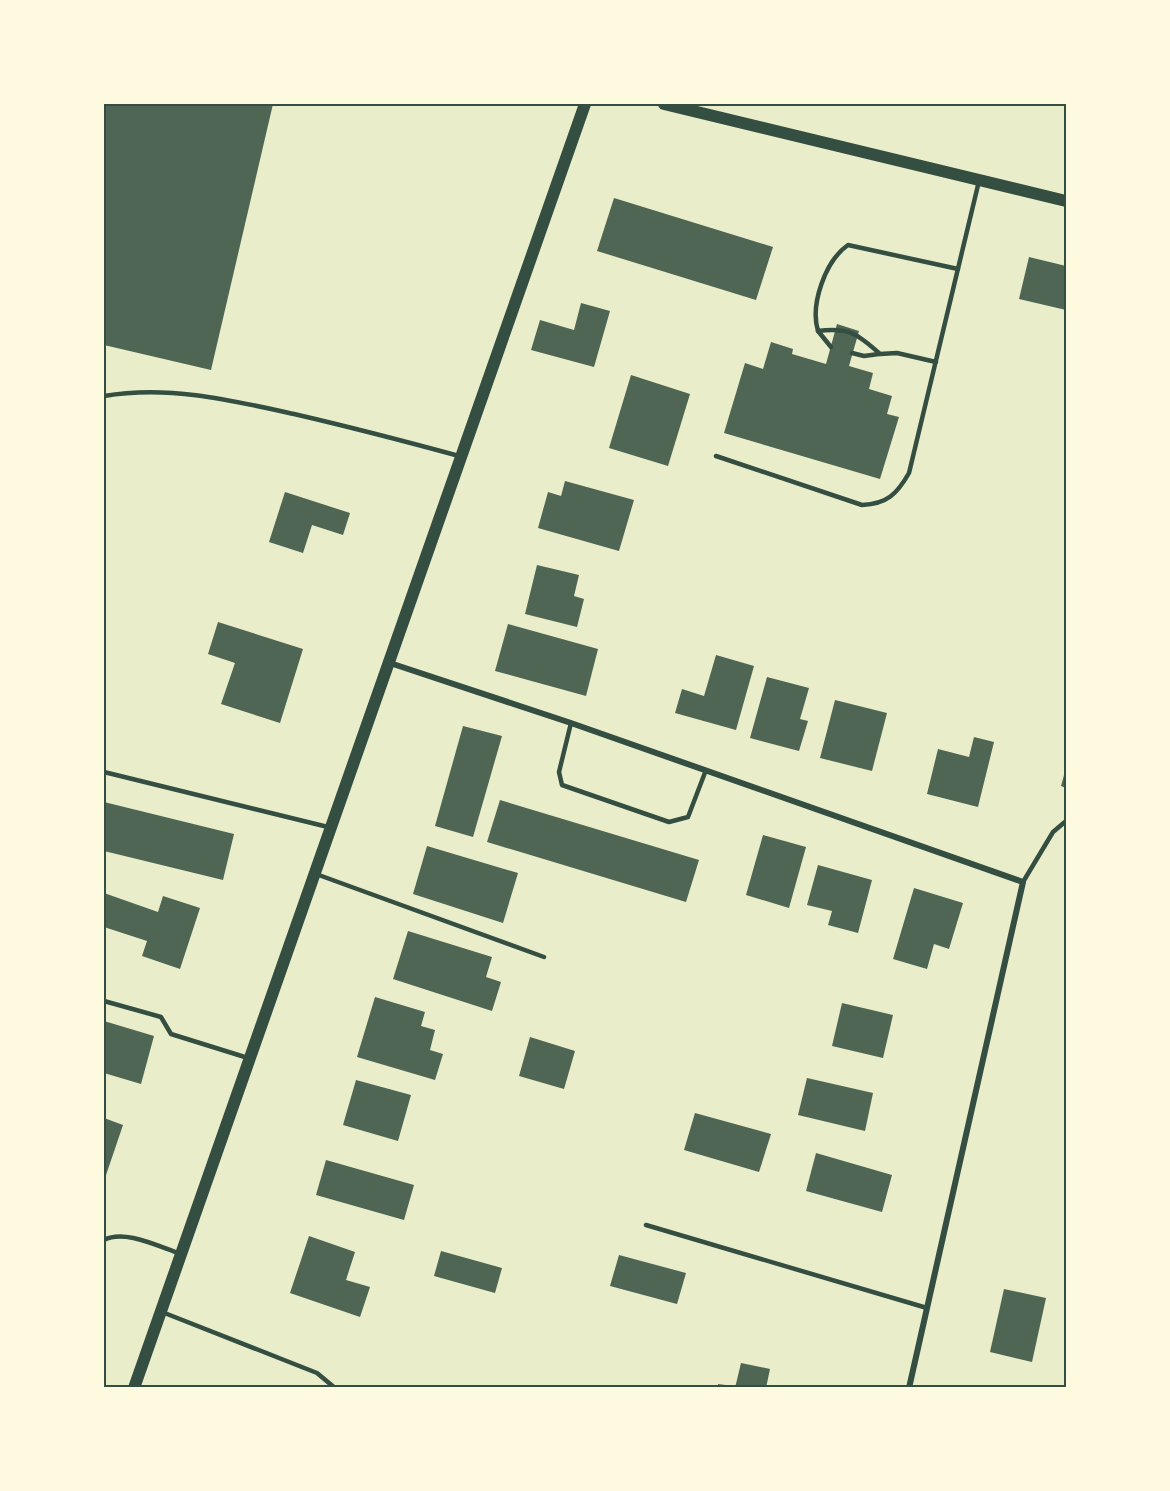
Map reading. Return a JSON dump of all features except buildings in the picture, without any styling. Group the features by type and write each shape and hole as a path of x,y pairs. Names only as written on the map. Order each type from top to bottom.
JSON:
{"main road":[{"path":"134,1388 585,104"},
{"path":"664,104 1066,201"}],"street":[{"path":"390,663 571,723 1023,882 909,1388"}],"lane":[{"path":"716,456 850,503 876,504 890,499 909,473 980,180"},
{"path":"831,347 818,331 814,319 816,298 840,251 848,245 958,269"},
{"path":"818,331 836,328 858,334 880,354"},
{"path":"852,353 864,356 897,353 936,362"},
{"path":"104,396 167,391 240,402 379,434 461,457"},
{"path":"571,723 559,772 562,785 573,789 669,822 688,817 706,770"},
{"path":"104,772 331,828"},
{"path":"1023,882 1053,832 1066,820"},
{"path":"316,874 544,957"},
{"path":"104,1001 161,1017 171,1034 251,1059"},
{"path":"646,1225 927,1308"},
{"path":"104,1240 112,1236 123,1236 182,1254"},
{"path":"162,1312 317,1373 335,1388"}]}
